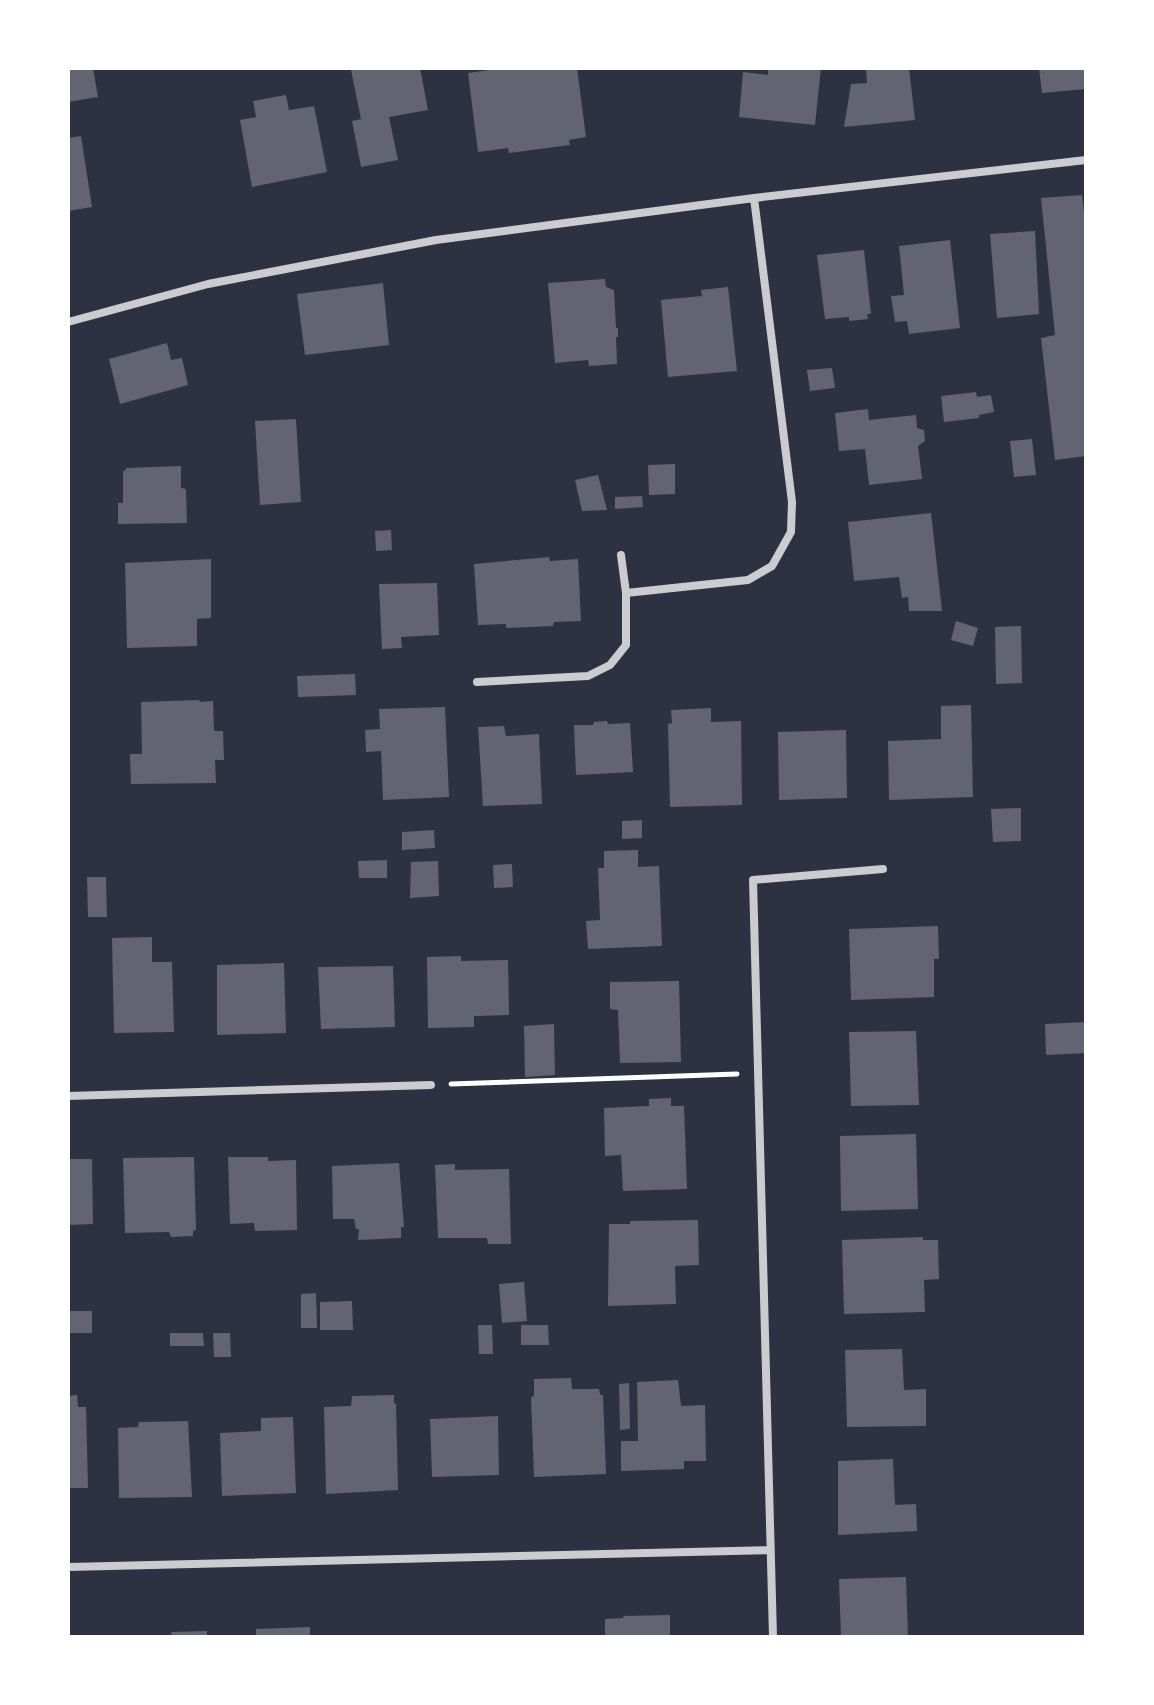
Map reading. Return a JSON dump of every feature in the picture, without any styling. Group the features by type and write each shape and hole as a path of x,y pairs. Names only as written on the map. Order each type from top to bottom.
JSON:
{"street":[{"path":"68,322 208,284 436,240 754,198 1086,160"},
{"path":"626,593 748,580 772,566 791,532 792,502 754,198"},
{"path":"477,682 588,676 610,665 626,645 626,593 621,555"},
{"path":"773,1637 753,880 883,869"},
{"path":"68,1096 431,1085"},
{"path":"68,1567 770,1550"}],"path":[{"path":"431,1085 758,1073"}],"building":[{"path":"68,68 93,68 98,97 68,102"},
{"path":"420,68 428,110 389,117 398,160 361,167 352,121 361,119 351,70"},
{"path":"504,68 577,68 586,137 569,140 570,145 509,153 508,148 478,152 468,73"},
{"path":"768,68 821,68 815,125 739,117 743,72 768,75"},
{"path":"866,68 909,68 915,120 844,127 851,84 867,83"},
{"path":"1039,68 1086,68 1086,89 1042,93"},
{"path":"286,95 289,110 314,106 327,172 252,187 240,120 256,117 253,101"},
{"path":"81,136 92,207 68,211 68,138"},
{"path":"1082,195 1086,231 1086,456 1055,460 1041,338 1055,335 1041,198"},
{"path":"1035,231 1039,314 997,318 990,234"},
{"path":"950,240 960,328 909,334 907,321 895,322 891,296 904,295 899,246"},
{"path":"864,250 871,314 867,314 868,319 825,319 817,255"},
{"path":"605,279 606,287 614,290 618,328 617,364 589,366 588,360 555,363 548,283"},
{"path":"383,283 389,345 305,355 297,294"},
{"path":"728,287 737,371 668,377 661,300 702,296 701,290"},
{"path":"167,343 171,360 182,358 188,385 120,404 109,359"},
{"path":"832,368 835,388 810,391 807,370"},
{"path":"976,392 977,397 991,395 994,412 979,415 979,418 944,422 941,396"},
{"path":"868,409 869,420 916,415 917,428 924,430 925,441 918,446 922,479 869,485 865,449 839,451 835,413"},
{"path":"296,419 301,502 260,505 255,421"},
{"path":"1032,439 1036,475 1014,477 1010,441"},
{"path":"675,464 675,494 649,495 648,465"},
{"path":"181,466 181,488 186,489 187,523 118,524 118,503 123,503 123,471 126,468"},
{"path":"598,475 607,510 582,511 575,480"},
{"path":"642,496 643,507 615,509 615,497"},
{"path":"931,513 942,611 909,611 908,597 902,598 899,577 854,581 848,522"},
{"path":"391,530 392,550 376,551 375,531"},
{"path":"549,557 550,561 578,559 581,621 506,628 506,624 478,625 474,564"},
{"path":"211,559 211,618 197,619 197,646 127,648 125,563"},
{"path":"437,583 439,635 401,637 402,648 382,649 379,584"},
{"path":"956,621 978,628 973,646 951,640"},
{"path":"1021,626 1022,683 996,684 995,627"},
{"path":"355,674 356,695 298,697 297,676"},
{"path":"213,701 214,731 223,731 224,760 215,760 216,783 131,784 130,754 142,754 141,702"},
{"path":"971,705 973,797 889,800 888,741 941,739 941,706"},
{"path":"445,707 449,797 383,800 381,751 366,752 365,730 380,729 379,709"},
{"path":"711,708 711,722 741,721 742,805 670,807 668,724 672,723 671,710"},
{"path":"607,721 608,724 630,723 633,772 576,775 574,725"},
{"path":"504,726 506,736 539,734 542,804 483,806 478,727"},
{"path":"846,730 847,798 779,800 778,732"},
{"path":"1021,808 1021,841 993,842 991,809"},
{"path":"642,820 642,838 622,839 622,821"},
{"path":"434,830 435,848 402,850 402,832"},
{"path":"638,850 638,867 659,866 662,946 588,949 586,921 600,920 598,868 604,868 604,851"},
{"path":"387,860 387,878 359,878 358,861"},
{"path":"438,861 439,896 410,898 411,862"},
{"path":"512,864 513,887 494,888 493,865"},
{"path":"87,877 106,877 107,917 88,917"},
{"path":"938,926 939,959 934,959 934,997 851,1000 849,929"},
{"path":"152,937 152,962 172,962 174,1032 114,1033 112,938"},
{"path":"461,956 461,961 508,960 509,1015 474,1016 474,1027 428,1028 427,957"},
{"path":"284,963 286,1033 217,1035 217,965"},
{"path":"393,966 395,1027 321,1029 318,967"},
{"path":"679,981 681,1062 620,1063 618,1010 610,1009 610,982"},
{"path":"1086,1022 1086,1053 1046,1055 1045,1024"},
{"path":"554,1024 555,1075 525,1077 524,1026"},
{"path":"916,1031 919,1105 851,1106 849,1032"},
{"path":"671,1098 671,1106 684,1106 687,1189 623,1191 621,1155 605,1156 604,1108 649,1106 649,1099"},
{"path":"916,1134 918,1209 841,1211 840,1136"},
{"path":"194,1157 196,1230 193,1236 171,1237 169,1232 125,1233 123,1158"},
{"path":"228,1157 296,1160 297,1230 255,1231 254,1223 230,1224"},
{"path":"68,1159 92,1159 93,1224 68,1225"},
{"path":"399,1163 404,1227 401,1227 401,1238 358,1240 359,1229 356,1229 354,1219 333,1219 332,1166"},
{"path":"455,1164 455,1170 509,1169 511,1244 488,1244 487,1238 438,1238 435,1165"},
{"path":"698,1220 699,1265 675,1266 676,1304 608,1306 609,1224"},
{"path":"923,1237 923,1240 938,1240 939,1279 924,1280 925,1312 844,1314 842,1240"},
{"path":"524,1282 527,1321 502,1323 499,1284"},
{"path":"316,1293 317,1328 301,1328 301,1294"},
{"path":"352,1301 353,1330 320,1330 320,1302"},
{"path":"68,1311 92,1311 92,1333 68,1333"},
{"path":"478,1325 492,1325 493,1354 479,1354"},
{"path":"521,1325 548,1325 549,1345 521,1345"},
{"path":"170,1333 203,1333 204,1346 170,1346"},
{"path":"213,1333 230,1333 231,1357 214,1357"},
{"path":"902,1349 904,1390 926,1389 926,1426 847,1427 845,1350"},
{"path":"571,1378 572,1389 599,1389 600,1395 603,1395 606,1474 534,1477 531,1397 534,1396 534,1379"},
{"path":"678,1380 681,1406 705,1405 706,1461 684,1461 684,1469 621,1471 621,1441 638,1441 637,1382"},
{"path":"629,1383 630,1429 620,1430 619,1384"},
{"path":"77,1395 78,1407 86,1407 88,1488 68,1488 68,1396"},
{"path":"394,1395 398,1490 326,1494 324,1407 351,1406 352,1396"},
{"path":"498,1416 499,1475 432,1477 430,1419"},
{"path":"293,1417 296,1493 222,1496 220,1433 261,1431 261,1418"},
{"path":"188,1421 192,1497 119,1498 118,1428 138,1427 139,1422"},
{"path":"893,1459 895,1505 916,1504 917,1531 838,1535 838,1461"},
{"path":"906,1577 908,1637 841,1637 839,1579"},
{"path":"670,1615 670,1637 605,1637 605,1619"},
{"path":"310,1627 310,1637 256,1637 256,1629"},
{"path":"207,1631 207,1637 172,1637 171,1632"}]}
